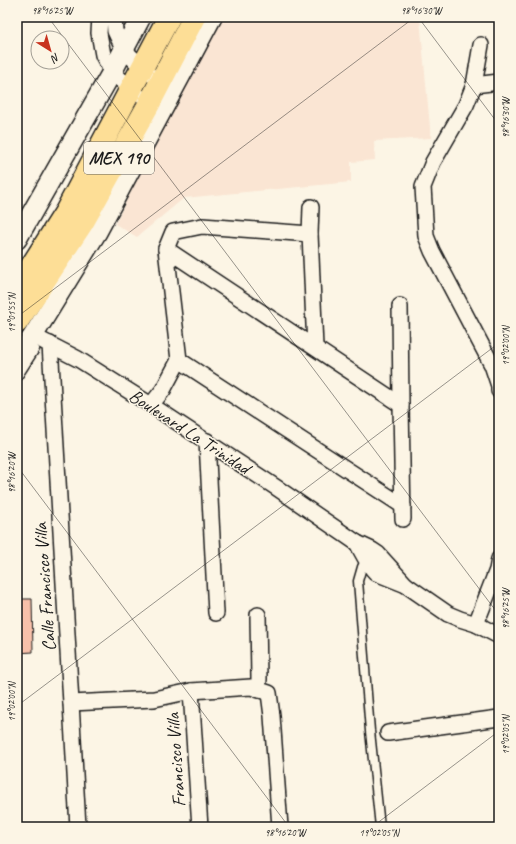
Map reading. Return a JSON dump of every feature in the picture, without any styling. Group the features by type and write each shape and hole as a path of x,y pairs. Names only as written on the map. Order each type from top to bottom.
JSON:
{"main road":[{"name":"MEX 190","path":"17,289 66,212 169,17"},
{"name":"MEX 190","path":"31,334 83,222 155,108 165,88 194,17"}],"street":[{"path":"100,17 98,33 103,55 112,72 155,108"},
{"path":"114,17 115,31 124,50 165,88 212,17"},
{"path":"17,239 112,72 141,17"},
{"path":"481,45 474,85 466,105 433,162 423,187 424,219 426,236 432,251 496,364 499,391"},
{"path":"474,85 499,82"},
{"path":"311,207 310,234 315,347"},
{"path":"151,405 163,390 179,360 166,249 173,232 202,226 310,234"},
{"path":"166,249 401,405"},
{"path":"179,360 403,512 400,306"},
{"path":"17,359 31,334"},
{"name":"Boulevard La Trinidad","path":"31,334 78,359 151,405 310,510 357,543 369,555 380,556 406,585 448,614 476,624 499,636"},
{"name":"Calle Francisco Villa","path":"31,334 71,703 78,827"},
{"path":"207,442 216,613"},
{"path":"476,624 497,570 499,560"},
{"path":"258,615 259,679 272,716 280,827"},
{"path":"71,703 154,699 191,691 251,687 264,691"},
{"name":"Francisco Villa","path":"191,691 200,827"},
{"path":"388,732 499,718"}],"lane":[{"path":"17,377 31,334"},
{"path":"369,555 362,567 358,580 370,731 380,827"}],"shaded area":[{"path":"224,17 421,17 431,138 374,141 375,160 351,162 351,182 184,198 137,237 115,224 167,118"}],"building":[{"path":"17,599 32,599 33,652 17,653"}]}
